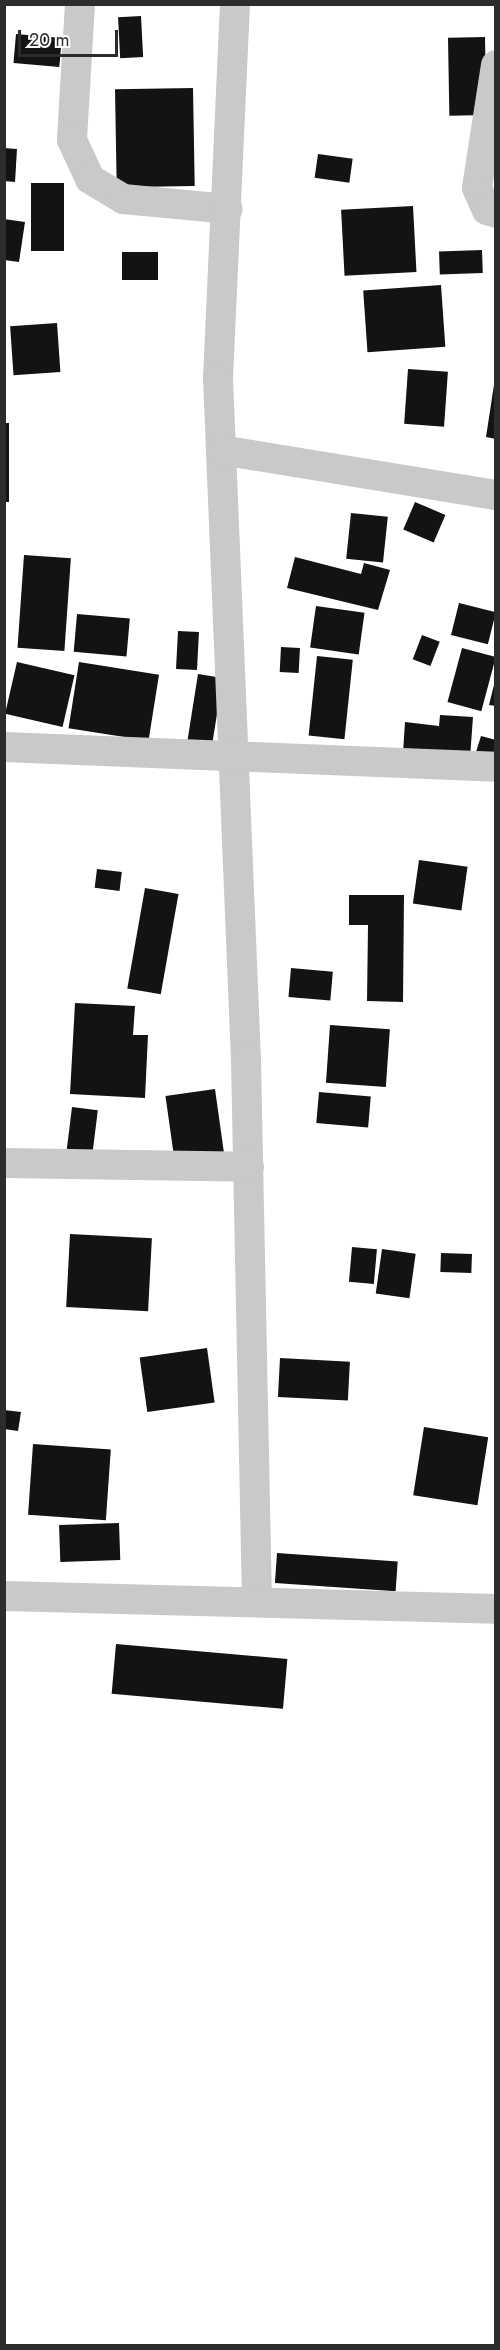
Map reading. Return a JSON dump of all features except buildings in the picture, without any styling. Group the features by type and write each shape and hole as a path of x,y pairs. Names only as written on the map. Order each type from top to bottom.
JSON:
{"street":[{"path":"80,4 72,140 90,179 123,199 228,209"},
{"path":"235,4 228,209 218,378 249,1167 257,1602"},
{"path":"495,65 477,188 487,210 495,213"},
{"path":"221,450 495,495"},
{"path":"4,747 495,767"},
{"path":"4,1163 249,1167"},
{"path":"4,1596 495,1609"}]}
